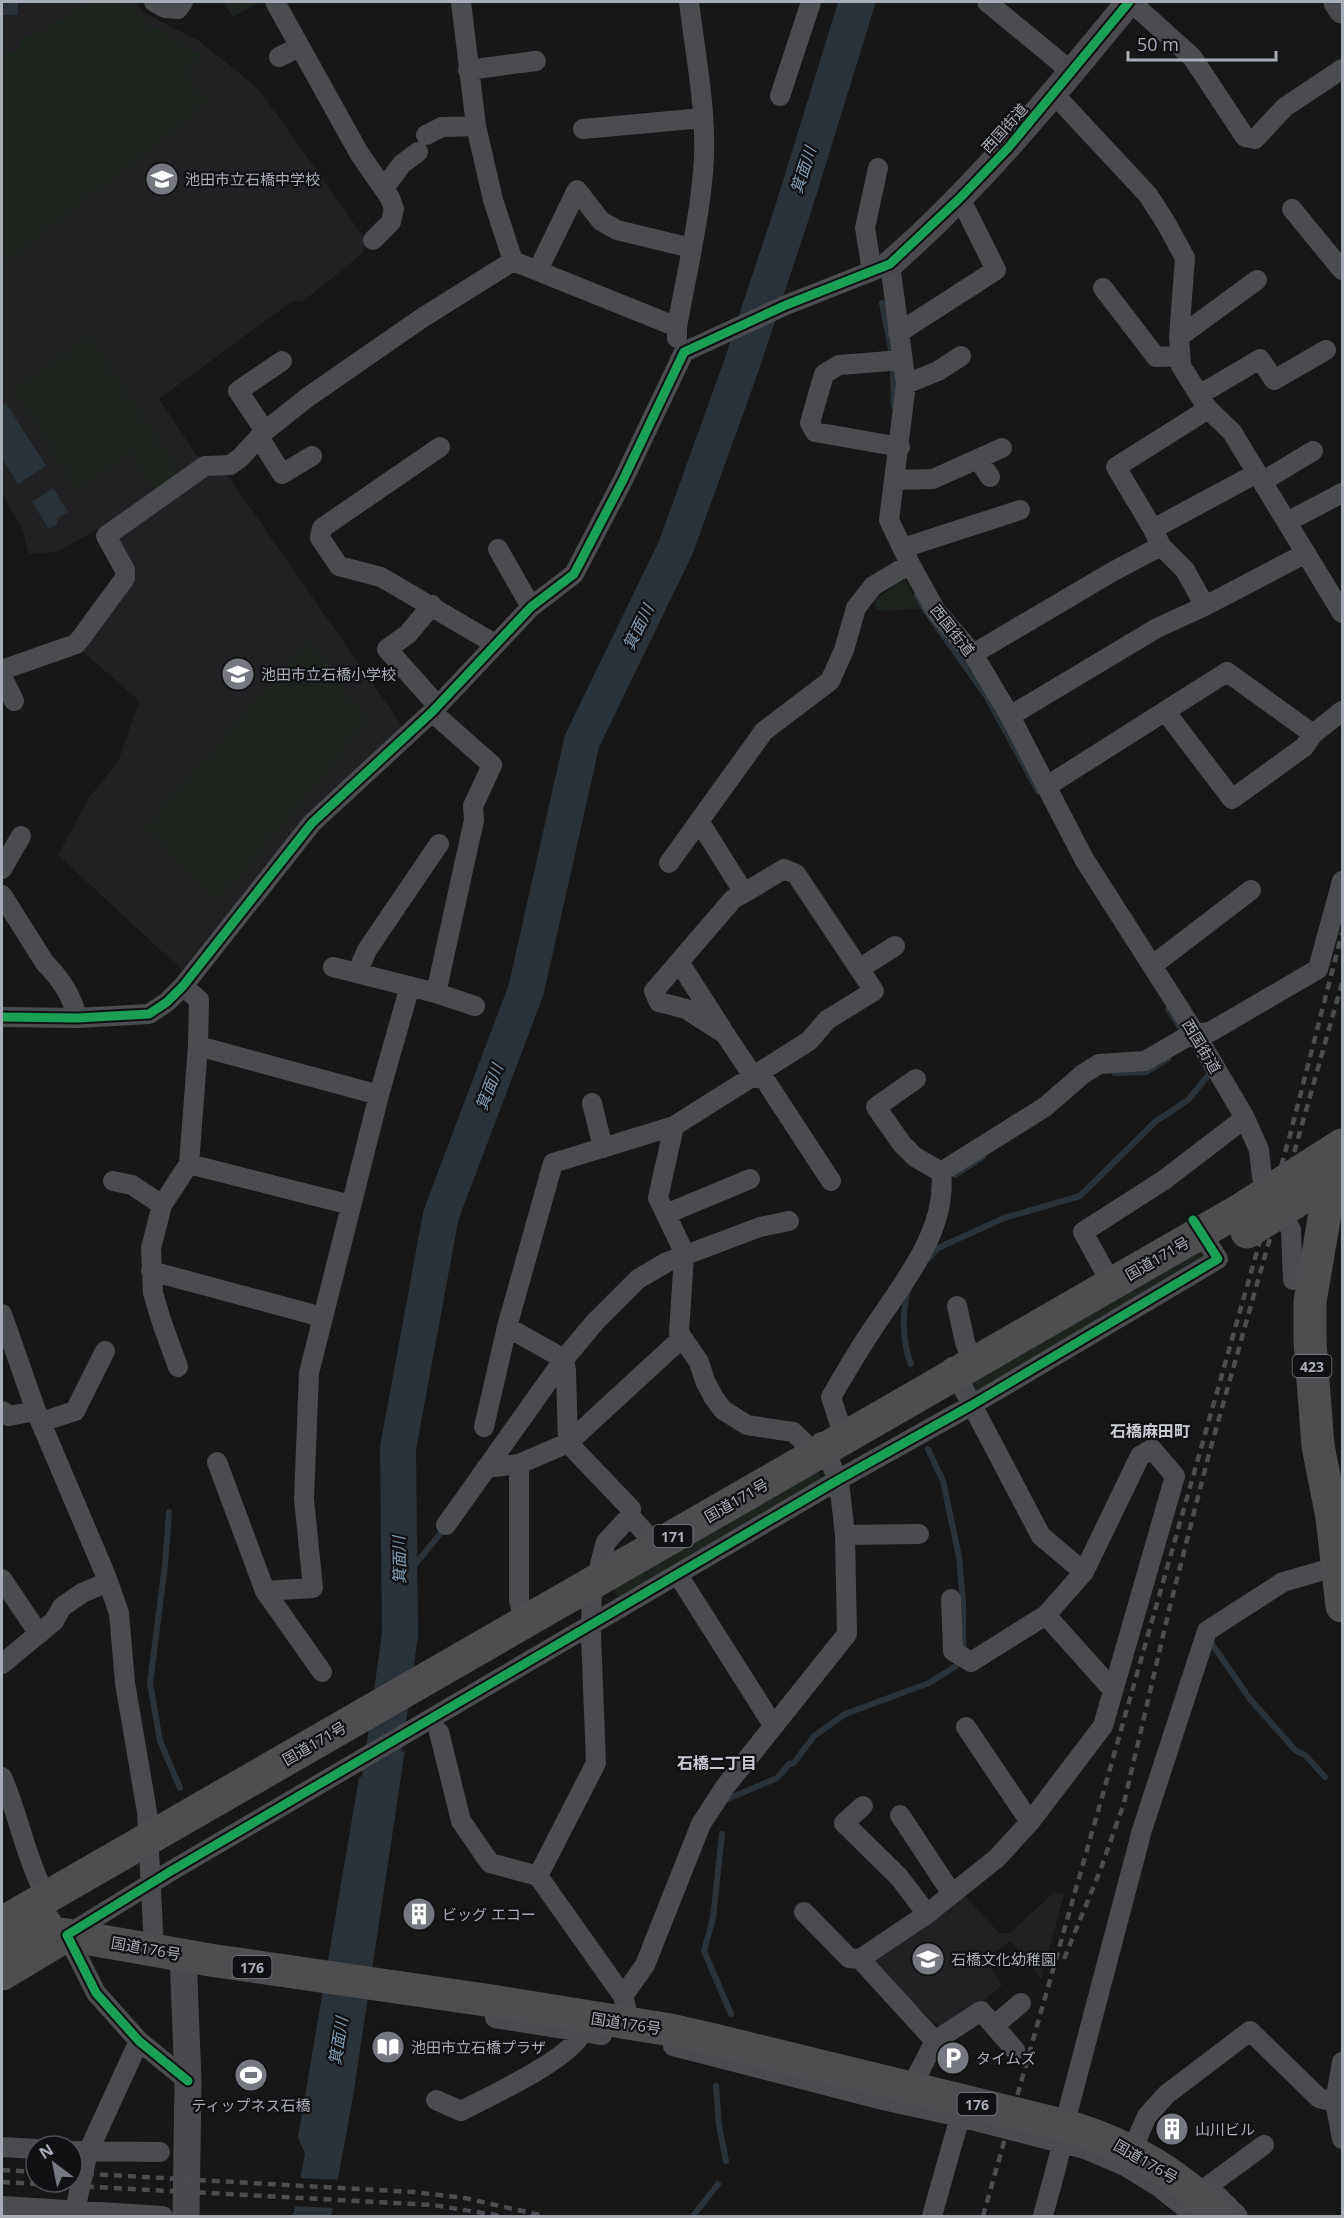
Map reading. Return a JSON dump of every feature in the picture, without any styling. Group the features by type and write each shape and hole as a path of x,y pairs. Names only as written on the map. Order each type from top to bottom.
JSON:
{"highway":[{"name":"国道171号","path":"2,1925 1240,1210 1342,1145"},
{"name":"国道171号","path":"2,1948 1238,1237 1342,1171"},
{"name":"423","path":"1342,1171 1326,1207 1304,1271 1310,1302 1310,1341 1330,1453 1332,1517 1341,1556 1342,1606"},
{"name":"国道176号","path":"2,1925 210,1960 671,2030 1059,2124 1101,2137 1142,2156 1180,2181 1209,2194"},
{"path":"2,1974 53,1933"}],"street":[{"path":"154,2 165,8 177,9 183,2"},
{"path":"275,2 359,153 390,198 394,209 391,222 373,240"},
{"path":"461,2 476,126 493,201 513,261"},
{"path":"684,352 678,340 676,327 691,248 704,159 703,118 689,2"},
{"path":"780,96 811,2"},
{"path":"987,2 1072,72"},
{"path":"1130,2 1192,57 1245,137 1255,139 1284,107 1342,69"},
{"name":"西国街道","path":"1130,2 1008,148 960,198 881,267 898,333 906,384 900,447 889,520 936,610 973,654 1010,716 1084,859 1153,965 1188,1037 1245,1118 1259,1150 1262,1177 1291,1230 1304,1271"},
{"path":"1336,2 1342,10"},
{"path":"279,57 299,47"},
{"path":"468,70 536,61"},
{"path":"1054,94 1148,195 1166,223 1185,258 1179,346 1181,366 1203,402 1232,432 1342,613"},
{"path":"583,129 703,118"},
{"path":"384,188 402,164 442,127 476,126"},
{"path":"2,1017 77,1018 148,1014 166,1002 183,986 312,823 435,709 531,608 574,574 623,480 684,352 786,305 881,267 865,228 878,168"},
{"path":"538,270 577,190 601,220 616,230 691,248"},
{"path":"898,333 996,270 960,198"},
{"path":"1292,209 1342,270"},
{"path":"513,261 676,327"},
{"path":"2,670 76,644 125,578 125,570 106,536 205,466 230,465 240,458 262,434 309,397 412,325 513,261"},
{"path":"1105,299 1156,357 1179,346 1257,280"},
{"path":"1205,606 1185,570 1157,538 1112,460 1203,402 1260,359 1274,380 1326,350"},
{"path":"906,384 938,371 961,356"},
{"path":"900,447 814,432 810,423 824,374 839,364 902,360"},
{"path":"282,361 238,391 282,474 312,456"},
{"path":"440,447 322,528 320,538 339,566 381,577 495,644"},
{"path":"894,480 933,479 1002,448"},
{"path":"973,654 1112,572 1157,538 1260,477 1313,451"},
{"path":"978,459 990,477"},
{"path":"1287,522 1342,493"},
{"path":"669,863 764,731 830,681 844,650 856,608 873,586 906,556 994,511 1020,510"},
{"path":"498,549 531,608"},
{"path":"1010,716 1157,628 1205,606 1306,553"},
{"path":"432,605 408,634 387,649 435,709 492,765 473,806 474,820 436,993"},
{"path":"1047,786 1227,672 1313,734"},
{"path":"2,676 14,701"},
{"path":"1165,711 1232,799 1304,747 1313,734 1342,711"},
{"path":"699,821 744,893"},
{"path":"2,869 21,836"},
{"path":"357,973 367,950 439,844"},
{"path":"484,1427 507,1327 553,1162 674,1126 809,1041 827,1020 874,991 796,874 784,868 733,899 654,991 659,1002 686,1010 725,1034"},
{"path":"941,1172 1045,1107 1083,1074 1100,1064 1145,1061 1188,1037 1210,1032 1318,969 1342,881"},
{"path":"1153,965 1251,890"},
{"path":"2,895 75,1006 77,1018"},
{"path":"859,969 895,946"},
{"path":"679,962 753,1076 765,1080 831,1181"},
{"path":"333,967 436,993 475,1006"},
{"path":"178,1367 153,1293 151,1248 162,1205 189,1164 198,1046 199,1000 183,986"},
{"path":"265,1591 313,1588 305,1488 309,1372 379,1095 410,986"},
{"path":"198,1046 379,1095"},
{"path":"840,1425 831,1397 858,1350 925,1248 936,1217 943,1185 941,1172 915,1156 902,1144 870,1106 916,1079"},
{"path":"592,1103 603,1148"},
{"path":"1105,1272 1083,1232 1164,1180 1245,1118"},
{"path":"624,2001 645,1965 701,1824 725,1787 847,1634 845,1535 838,1480 813,1440 793,1432 747,1425 723,1410 705,1381 699,1362 679,1333 684,1256 658,1198 674,1126"},
{"path":"189,1164 351,1205"},
{"path":"2,1913 38,1888 147,1823 1105,1272 1262,1177"},
{"path":"666,1214 750,1179"},
{"path":"113,1180 132,1185 162,1205"},
{"path":"53,1933 150,1884 1218,1259 1193,1220"},
{"path":"446,1525 564,1359 596,1321 638,1279 667,1262 760,1227 789,1221"},
{"path":"151,1271 322,1317"},
{"path":"957,1306 968,1350"},
{"path":"2,1314 39,1416 119,1613 124,1683 147,1823 150,1884 168,1952 188,2081 186,2217"},
{"path":"507,1327 564,1359"},
{"path":"486,1468 519,1464 568,1443 682,1338"},
{"path":"2,1411 9,1416 39,1416 75,1411 105,1351"},
{"path":"538,1876 596,1763 591,1626 596,1566 606,1542 630,1516 631,1509 568,1443 564,1359"},
{"path":"949,1362 1041,1536 1084,1572"},
{"path":"804,1912 849,1958 860,1959 927,1914 997,1858 1030,1822 1103,1726 1175,1476 1152,1449 1140,1456 1084,1572 1046,1615 970,1662 953,1651 951,1599"},
{"path":"217,1462 265,1591 322,1672"},
{"path":"519,1464 519,1600 521,1608"},
{"path":"630,1516 648,1536"},
{"path":"845,1535 919,1534"},
{"path":"1043,2217 1054,2171 1064,2144 1068,2111 1142,1830 1207,1632 1283,1582 1341,1556"},
{"path":"678,1575 773,1725"},
{"path":"2,1579 39,1634"},
{"path":"2,1664 54,1621 62,1607 82,1593 108,1582"},
{"path":"1046,1615 1112,1689"},
{"path":"966,1727 1030,1822"},
{"path":"439,1732 461,1821 489,1863 538,1876 624,2001"},
{"path":"2,1777 13,1803 38,1888"},
{"path":"863,1806 844,1823 899,1877 927,1914"},
{"path":"900,1815 952,1894"},
{"path":"38,1888 26,1906 30,1922 53,1933 96,1993 139,2041 188,2081"},
{"path":"860,1959 935,2041"},
{"path":"380,1986 400,1980 421,1978 624,2001 812,2083 1085,2149 1125,2166 1159,2187 1195,2217"},
{"path":"380,1986 421,2002 469,2013 582,2032 666,2044 716,2042 820,2052 1068,2111 1151,2144 1238,2217"},
{"path":"995,2025 1021,2003"},
{"path":"918,2074 935,2041 981,2011 1015,2050"},
{"path":"1125,2166 1147,2116 1167,2094 1250,2031 1319,2098 1335,2102"},
{"path":"436,2100 455,2117 561,2055 579,2040 582,2032"},
{"path":"84,2144 139,2041"},
{"path":"812,2083 820,2052"},
{"path":"1342,2062 1335,2102 1342,2139"},
{"path":"887,2102 896,2071"},
{"path":"936,2112 944,2081"},
{"path":"932,2217 969,2087"},
{"path":"1180,2203 1209,2194 1264,2145"},
{"path":"2,2147 24,2148"},
{"path":"84,2152 160,2152"},
{"path":"75,2210 76,2194"},
{"path":"2,2206 49,2213 75,2210 163,2217"}],"shaded area":[{"path":"2,2 134,2 145,13 199,41 254,85 367,242 363,253 302,302 294,300 159,399 201,462 213,471 226,473 402,726 304,817 182,970 58,855 88,799 118,762 139,701 79,648 133,578 110,523 56,552 29,554 22,528 2,493"},
{"path":"89,2 124,2 148,24 203,56 185,70 208,103 8,261 2,260 2,54 19,51 19,37 40,33"},
{"path":"223,2 260,2 233,17"},
{"path":"89,336 181,475 156,492 131,454 77,489 13,391"},
{"path":"905,579 920,609 875,611 876,599"},
{"path":"309,641 368,721 344,744 346,749 219,901 143,829"},
{"path":"1192,1227 1211,1260 977,1398 958,1364"},
{"path":"807,1451 825,1484 622,1604 602,1570"},
{"name":"石橋文化幼稚園","path":"1054,1892 1064,1894 1041,1979 1011,1941 985,1959 1002,1985 981,2003 940,2028 869,1960 965,1896 999,1933 1010,1933"}],"water":[{"path":"2,2 18,2 18,15 2,15"},
{"path":"6,403 46,466 18,484 2,458 2,406"},
{"path":"53,488 68,512 56,519 58,523 49,529 32,502"},
{"path":"405,1750 353,2097 331,2216 293,2216 305,2154 298,2137 359,1778"}],"pier":[{"path":"298,2178 341,2180 336,2208 292,2206"}],"waterway":[{"name":"箕面川","path":"375,1813 400,1635 398,1448 441,1215 526,990 582,741 676,547 742,364 857,2"},
{"path":"882,303 891,349"},
{"path":"893,371 894,407"},
{"path":"917,596 987,697 1038,791"},
{"path":"1168,1009 1184,1033"},
{"path":"1115,1073 1146,1072 1168,1059"},
{"path":"927,1260 938,1248 1004,1218 1080,1196 1155,1122 1188,1100 1210,1073 1207,1069"},
{"path":"955,1175 983,1157"},
{"path":"908,1290 904,1327 911,1364"},
{"path":"928,1449 943,1481 959,1557 963,1602 963,1645"},
{"path":"169,1512 165,1565 150,1683 160,1741 180,1788"},
{"path":"399,1584 440,1534"},
{"path":"1212,1644 1250,1699 1296,1751 1305,1755 1325,1777"},
{"path":"728,1799 777,1778 789,1764 794,1763 814,1736 845,1714 929,1683 956,1666"},
{"path":"722,1834 713,1918 704,1951 731,2014"},
{"path":"716,2086 719,2125 726,2161"},
{"path":"693,2216 718,2184"}],"railway":[{"path":"983,2216 1290,1135 1342,933"},
{"path":"1064,1959 1100,1871 1124,1803 1170,1606 1209,1454 1342,983"},
{"path":"2,2170 24,2171"},
{"path":"84,2174 413,2192 465,2198 544,2216"},
{"path":"2,2182 433,2205 501,2216"}],"cycle path":[{"path":"2,1017 77,1018 149,1014 167,1002 183,986 312,823 432,712 531,607 574,574 623,480 684,352 786,305 890,264 960,198 1008,148 1129,2"},
{"path":"188,2081 139,2041 96,1993 67,1935 171,1871 838,1480 972,1405 1218,1259 1193,1220"}],"place":[{"name":"池田市立石橋中学校","path":"162,179"},
{"name":"池田市立石橋小学校","path":"238,674"},
{"name":"ビッグ エコー","path":"419,1914"},
{"name":"石橋文化幼稚園","path":"928,1959"},
{"name":"池田市立石橋プラザ","path":"388,2047"},
{"name":"タイムズ","path":"953,2058"},
{"name":"ティップネス石橋","path":"251,2075"},
{"name":"山川ビル","path":"1172,2129"}],"district":[{"name":"石橋麻田町","path":"1150,1431"},
{"name":"石橋二丁目","path":"717,1763"}]}
